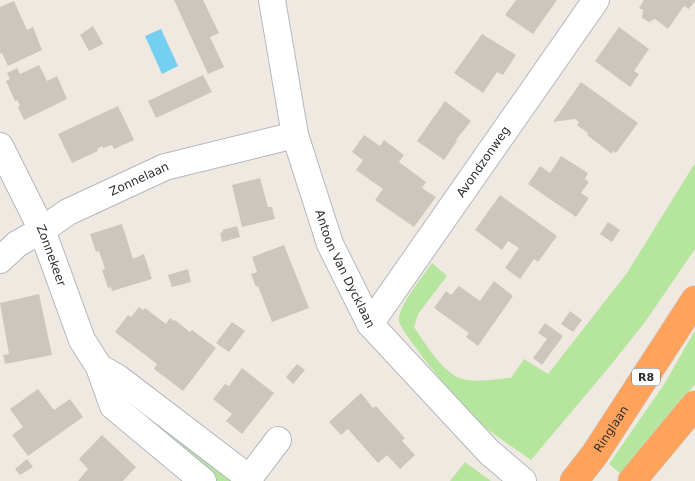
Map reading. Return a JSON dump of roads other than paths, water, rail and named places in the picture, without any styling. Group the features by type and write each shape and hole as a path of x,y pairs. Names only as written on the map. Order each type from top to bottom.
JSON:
{"highway":[{"name":"Ringlaan","path":"574,481 595,454 695,300"},
{"path":"632,481 695,405"}],"street":[{"name":"Antoon Van Dycklaan","path":"272,0 295,135 330,244 370,324 489,452 524,481"},
{"name":"Avondzonweg","path":"370,324 596,0"},
{"name":"Zonnelaan","path":"0,260 17,244 68,212 165,167 295,135"},
{"name":"Zonnekeer","path":"0,146 42,230 82,340 99,368 113,406 203,481"},
{"name":"Zonnekeer","path":"99,368 118,378 248,480 278,440"}],"water":[{"path":"161,29 178,66 162,74 145,36"}]}
